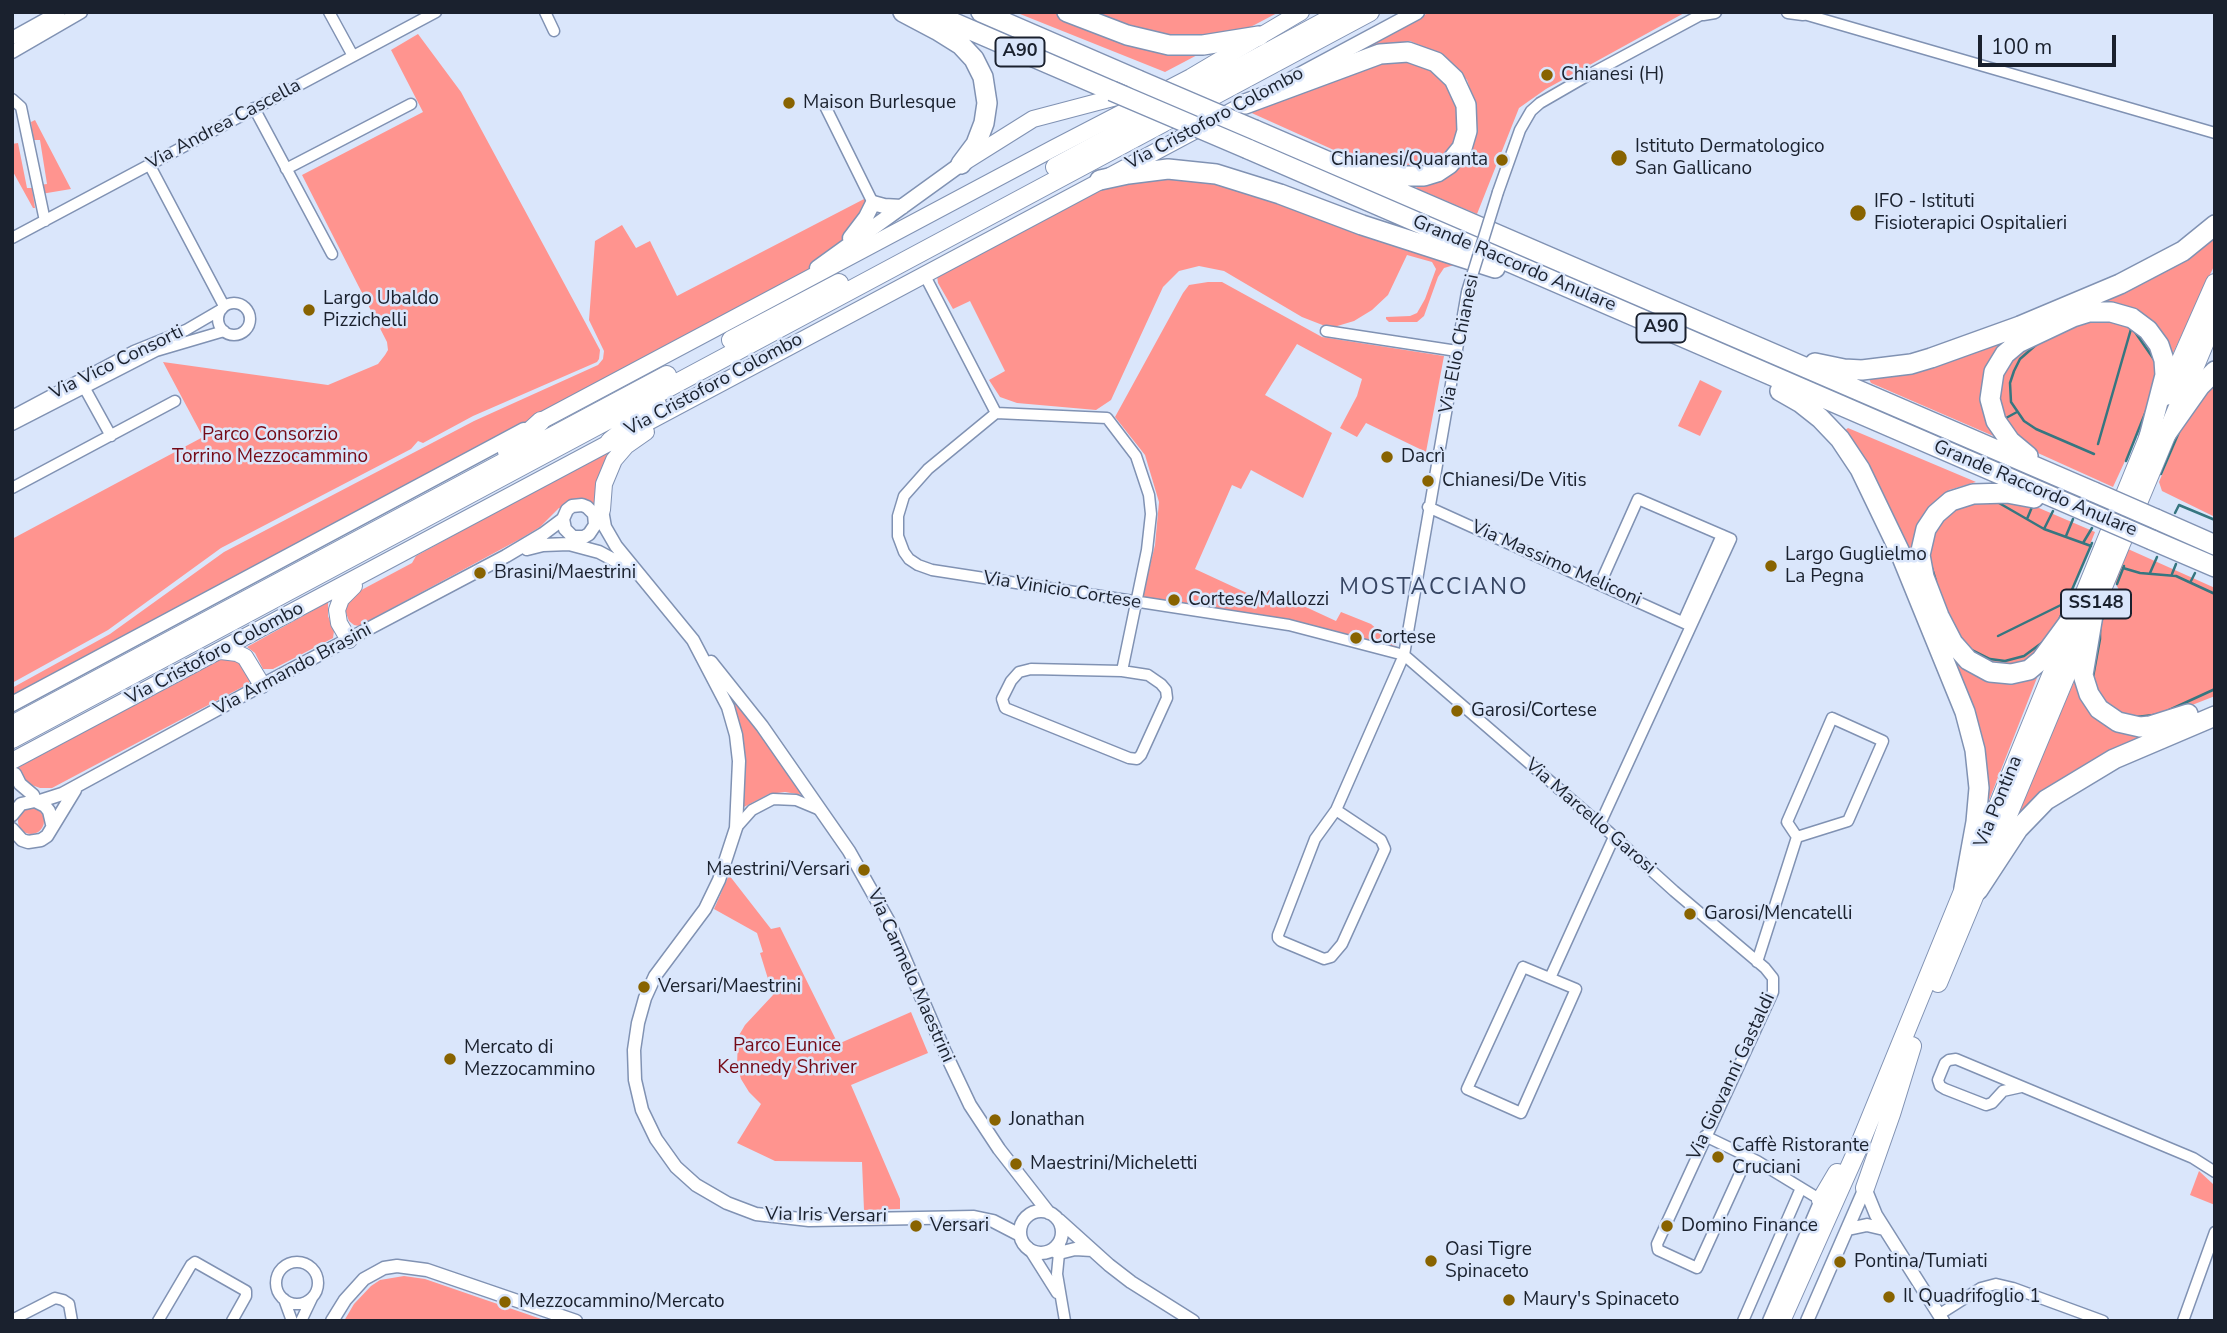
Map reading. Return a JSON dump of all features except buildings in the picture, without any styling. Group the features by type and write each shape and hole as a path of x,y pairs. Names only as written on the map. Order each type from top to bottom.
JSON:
{"highway":[{"path":"903,12 961,45 974,60 983,77 987,97 984,123 976,144 961,164"},
{"name":"Grande Raccordo Anulare","path":"929,12 2215,567"},
{"name":"Grande Raccordo Anulare","path":"982,12 2212,543"},
{"path":"1067,12 1127,35 1169,45 1203,45 1259,36"},
{"name":"Via Cristoforo Colombo","path":"12,725 1342,12"},
{"name":"Via Cristoforo Colombo","path":"12,739 1370,12"},
{"path":"1245,104 1311,81 1345,65 1400,51 1427,58 1442,67 1454,79 1465,105 1467,131 1462,148 1449,164 1424,176 1398,176 1377,172 1300,149"},
{"path":"1100,180 1168,169 1216,174 1395,236 1571,289"},
{"path":"1774,354 1852,370 1911,364 2021,326 2120,284 2183,251 2215,226"},
{"name":"Via Pontina","path":"1781,1321 1906,1045 2157,437 2215,283"},
{"path":"2071,482 2034,460 2010,441 2000,428 1992,410 1990,389 1997,366 2010,349 2025,339 2089,312 2122,315 2145,327 2159,345 2165,371 2157,437"},
{"name":"Via Pontina","path":"2157,437 2215,318"},
{"path":"1700,345 1796,400 1820,418 1852,455 1884,515 1954,683 1973,741 1978,767 1978,798 1971,889"},
{"path":"610,440 658,403 714,370 729,356"},
{"path":"2157,437 2215,371"},
{"path":"466,482 515,445 541,421"},
{"path":"2080,509 2007,493 1965,495 1945,505 1932,519 1922,541 1920,555 1924,577 1938,616 1963,657 1982,669 2006,675 2018,674 2031,668 2085,610"},
{"path":"2156,542 2215,582"},
{"path":"2085,610 2083,675 2089,694 2106,715 2126,725 2147,727 2215,703"},
{"path":"1971,889 2030,814 2046,800 2114,758 2215,716"},
{"path":"1865,1188 1891,1114 1906,1045"},
{"path":"1821,1200 1906,1045"},
{"name":"Via Pontina","path":"1794,1321 1858,1177 1906,1045"}],"main road":[{"path":"12,704 1191,77 1301,12"},
{"name":"Via Cristoforo Colombo","path":"13,767 610,440 1417,12"},
{"path":"790,288 961,164 1033,119 1191,77"},
{"path":"837,253 860,226 873,203 902,207"},
{"path":"601,519 607,473 626,446 645,433 799,350 825,326"},
{"path":"349,640 338,620 337,606 362,575"},
{"path":"221,651 243,655 262,685"}],"street":[{"path":"12,38 59,12"},
{"path":"12,51 81,12"},
{"path":"329,12 353,56"},
{"name":"Via Andrea Cascella","path":"12,238 436,12"},
{"path":"545,12 554,31"},
{"path":"1788,12 1800,13 2215,134"},
{"name":"Via Elio Chianesi","path":"1336,810 1381,840 1385,849 1342,944 1331,957 1324,959 1281,941 1278,937 1315,839 1336,810 1404,654 1467,292 1520,130 1531,111 1540,103 1708,13"},
{"path":"286,169 411,104"},
{"path":"15,105 26,127 44,220"},
{"path":"825,106 873,203"},
{"path":"254,108 332,254"},
{"path":"12,130 26,127"},
{"path":"149,164 223,308"},
{"path":"924,274 996,413 1107,418 1136,456 1150,504 1148,543 1122,671"},
{"path":"230,303 242,304 248,311 248,327 240,334 224,331 219,320 223,308 230,303"},
{"name":"Via Vico Consorti","path":"12,416 134,351 186,330 223,308"},
{"name":"Via Vico Consorti","path":"12,425 156,351 224,331"},
{"path":"1326,331 1457,351"},
{"path":"84,387 111,436"},
{"path":"12,488 175,401"},
{"name":"Via Vinicio Cortese","path":"996,413 928,469 906,493 897,524 899,540 904,552 918,565 932,570 1289,625 1404,654"},
{"path":"1600,584 1638,499 1726,537 1600,824"},
{"name":"Via Armando Brasini","path":"12,813 21,804 55,797 79,785 506,556 544,534 563,519 572,506 582,505 601,519"},
{"name":"Via Massimo Meliconi","path":"1429,507 1687,624"},
{"path":"563,519 565,529 574,540 636,571"},
{"path":"574,540 589,534 601,519"},
{"name":"Via Iris Versari","path":"601,519 616,546 693,640 730,695 739,761 736,828 723,868 708,903 655,976 638,1023 634,1060 637,1090 646,1120 666,1154 681,1172 704,1190 734,1207 761,1216 821,1220 974,1217 993,1221 1020,1235"},
{"name":"Via Armando Brasini","path":"506,556 543,545 574,540"},
{"name":"Via Marcello Garosi","path":"1404,654 1757,961 1769,972 1774,982"},
{"path":"1022,671 1122,671 1148,676 1161,684 1167,692 1142,754 1137,759 1008,710 1002,704 1002,696 1016,674 1022,671"},
{"name":"Via Carmelo Maestrini","path":"730,695 822,811 849,850 883,909 970,1105 999,1149 1054,1217 1143,1291 1193,1321"},
{"path":"1832,718 1882,741 1848,821 1797,837 1787,822 1832,718"},
{"path":"13,767 20,784 33,795 36,802 49,811 52,824"},
{"name":"Via Armando Brasini","path":"12,829 17,839 35,842 41,840 47,836 52,824 79,785"},
{"path":"736,828 752,810 773,800 796,800 822,811"},
{"path":"1550,978 1614,836"},
{"path":"1757,961 1797,837"},
{"path":"1523,967 1550,978 1576,989 1521,1113 1467,1089 1523,967"},
{"name":"Via Giovanni Gastaldi","path":"1748,1156 1698,1268 1659,1251 1657,1244 1773,992 1774,982"},
{"path":"2021,1087 2003,1091 1992,1103 1986,1105 1945,1089 1938,1080 1944,1065 1952,1059 2021,1087 2193,1158 2215,1172"},
{"path":"1705,1136 1748,1156 1821,1200 1769,1321"},
{"path":"1743,1321 1801,1188"},
{"path":"1865,1188 1884,1228 1942,1317 1981,1287 1996,1284 2103,1321"},
{"path":"1807,1321 1865,1188"},
{"path":"1062,1302 1020,1235 1022,1224 1029,1215 1039,1211 1054,1217 1063,1231 1057,1249 1057,1275 1062,1302 1065,1321"},
{"path":"1848,1229 1867,1225 1884,1228"},
{"path":"2183,1321 2215,1232"},
{"path":"1028,1247 1037,1252 1078,1248 1093,1250"},
{"path":"158,1321 195,1262 246,1291 246,1296 232,1321"},
{"path":"300,1321 317,1289 317,1275 306,1264 299,1262 285,1266 276,1278 278,1292 291,1303 300,1304 313,1296"},
{"path":"332,1321 345,1300 364,1279 384,1268 397,1266 427,1270 576,1321"},
{"path":"12,1320 50,1299 57,1298 69,1304 72,1321"},
{"path":"284,1299 292,1321"}],"green space":[{"path":"1015,12 1279,12 1165,72"},
{"path":"1430,12 1686,12 1546,89 1519,108 1477,214 1415,188 1440,178 1476,135 1477,110 1467,80 1445,56 1410,41 1348,56"},
{"name":"Parco Consorzio Torrino Mezzocammino","path":"418,34 461,92 600,350 599,359 473,416 423,443 418,441 411,449 221,548 108,630 12,683 12,539 203,437 163,362 328,385 378,364 385,355 388,350 387,342 302,175 423,112 391,50"},
{"path":"1381,60 1427,62 1460,99 1460,140 1433,168 1376,169 1245,110"},
{"path":"35,120 71,189 41,194 39,185 47,184 40,140 33,140 31,122"},
{"path":"18,143 27,188 32,188 35,208 12,170 12,144"},
{"path":"1184,178 1230,186 1454,265 1444,268 1438,277 1424,316 1417,322 1389,322 1386,319 1417,313 1436,269 1432,262 1407,255 1388,295 1372,310 1354,321 1334,327 1302,317 1224,271 1199,266 1179,271 1163,287 1111,400 1096,410 1017,403 1000,397 989,380 1005,371 970,301 953,309 938,283 937,276 1104,189 1136,179"},
{"path":"866,198 868,201 848,234 820,262 780,286 12,697 12,688 110,634 224,552 474,421 598,365 603,359 604,351 589,320 595,241 622,225 636,248 650,241 677,296"},
{"path":"2215,229 2215,264 2167,366 2141,314 2124,305 2090,302"},
{"path":"1222,282 1322,337 1444,356 1426,452 1366,423 1357,437 1340,428 1357,396 1362,379 1297,344 1265,395 1332,433 1303,498 1251,470 1241,489 1232,485 1195,569 1262,600 1269,590 1336,621 1341,612 1371,624 1398,648 1283,619 1142,598 1155,545 1159,502 1145,455 1115,417 1183,293 1189,285"},
{"path":"2111,315 2150,338 2158,375 2148,411 2113,487 2029,449 1998,413 2000,374 2007,358 2087,317"},
{"path":"2020,331 1992,365 1998,438 1871,383 1868,377"},
{"path":"1700,380 1722,391 1700,436 1678,426"},
{"path":"2215,380 2215,517 2162,491 2159,482 2186,417"},
{"path":"1848,428 1976,482 1949,490 1934,504 1914,564 1844,431"},
{"path":"616,446 599,506 559,508 540,527 520,539 359,626 349,621 345,610 346,602 352,595 412,563 416,556"},
{"path":"1968,498 2025,502 2095,532 2052,640 2031,660 2007,664 1991,662 1969,654 1924,567 1928,531"},
{"path":"2128,549 2215,588 2215,696 2154,720 2122,715 2104,703 2088,671 2091,646 2109,599 2120,592 2115,582"},
{"path":"328,602 333,638 273,669 263,669 255,653 247,647"},
{"path":"1942,639 1982,674 2042,665 1986,808"},
{"path":"225,656 234,656 251,680 248,684 52,788 29,784 17,768"},
{"path":"2079,670 2087,699 2155,731 2070,773 2015,819"},
{"path":"731,695 803,795 785,792 769,794 744,807 744,758 729,697"},
{"path":"31,808 40,812 44,821 40,830 31,834 22,830 18,821 22,812"},
{"name":"Parco Eunice Kennedy Shriver","path":"729,875 771,929 780,927 838,1044 911,1012 928,1053 851,1085 900,1199 900,1209 864,1210 862,1162 775,1161 737,1143 761,1104 741,1079 737,1066 738,1037 745,1025 773,995 757,933 714,909"},
{"path":"2199,1171 2213,1184 2215,1205 2190,1195"},
{"path":"404,1276 425,1279 547,1321 344,1321 354,1304 371,1286 380,1280"}],"waterway":[{"path":"2098,444 2131,329"},
{"path":"2135,332 2155,361"},
{"path":"2037,344 2020,359 2014,371 2010,383 2011,402 2024,421 2036,429 2094,454"},
{"path":"2126,461 2146,411"},
{"path":"2006,418 2017,412"},
{"path":"2161,474 2179,432"},
{"path":"1999,503 2044,529 2091,546"},
{"path":"2175,513 2179,505 2215,520"},
{"path":"2027,519 2032,507"},
{"path":"2044,529 2053,511"},
{"path":"2066,536 2073,519"},
{"path":"2083,543 2092,528"},
{"path":"2059,620 2092,543"},
{"path":"2150,573 2157,557"},
{"path":"2172,574 2176,564"},
{"path":"2117,584 2124,566"},
{"path":"1932,568 1936,581"},
{"path":"2123,568 2140,573 2176,576 2215,594"},
{"path":"2191,581 2195,573"},
{"path":"2101,622 2111,597"},
{"path":"1998,636 2067,602"},
{"path":"2093,677 2100,629"},
{"path":"1970,649 1990,659 2005,661 2024,656 2043,642"},
{"path":"2167,711 2215,689"},
{"path":"2136,717 2154,715"}],"place":[{"name":"Chianesi (H)","path":"1547,75"},
{"name":"Maison Burlesque","path":"789,103"},
{"name":"Istituto Dermatologico San Gallicano","path":"1619,158"},
{"name":"Chianesi/Quaranta","path":"1502,160"},
{"name":"IFO - Istituti Fisioterapici Ospitalieri","path":"1858,213"},
{"name":"Largo Ubaldo Pizzichelli","path":"309,310"},
{"name":"Dacrì","path":"1387,457"},
{"name":"Chianesi/De Vitis","path":"1428,481"},
{"name":"Largo Guglielmo La Pegna","path":"1771,566"},
{"name":"Brasini/Maestrini","path":"480,573"},
{"name":"Cortese/Mallozzi","path":"1174,600"},
{"name":"Cortese","path":"1356,638"},
{"name":"Garosi/Cortese","path":"1457,711"},
{"name":"Maestrini/Versari","path":"864,870"},
{"name":"Garosi/Mencatelli","path":"1690,914"},
{"name":"Versari/Maestrini","path":"644,987"},
{"name":"Mercato di Mezzocammino","path":"450,1059"},
{"name":"Jonathan","path":"995,1120"},
{"name":"Caffè Ristorante Cruciani","path":"1718,1157"},
{"name":"Maestrini/Micheletti","path":"1016,1164"},
{"name":"Versari","path":"916,1226"},
{"name":"Domino Finance","path":"1667,1226"},
{"name":"Oasi Tigre Spinaceto","path":"1431,1261"},
{"name":"Pontina/Tumiati","path":"1840,1262"},
{"name":"Il Quadrifoglio 1","path":"1889,1297"},
{"name":"Maury's Spinaceto","path":"1509,1300"},
{"name":"Mezzocammino/Mercato","path":"505,1302"}],"district":[{"name":"MOSTACCIANO","path":"1434,588"}]}
